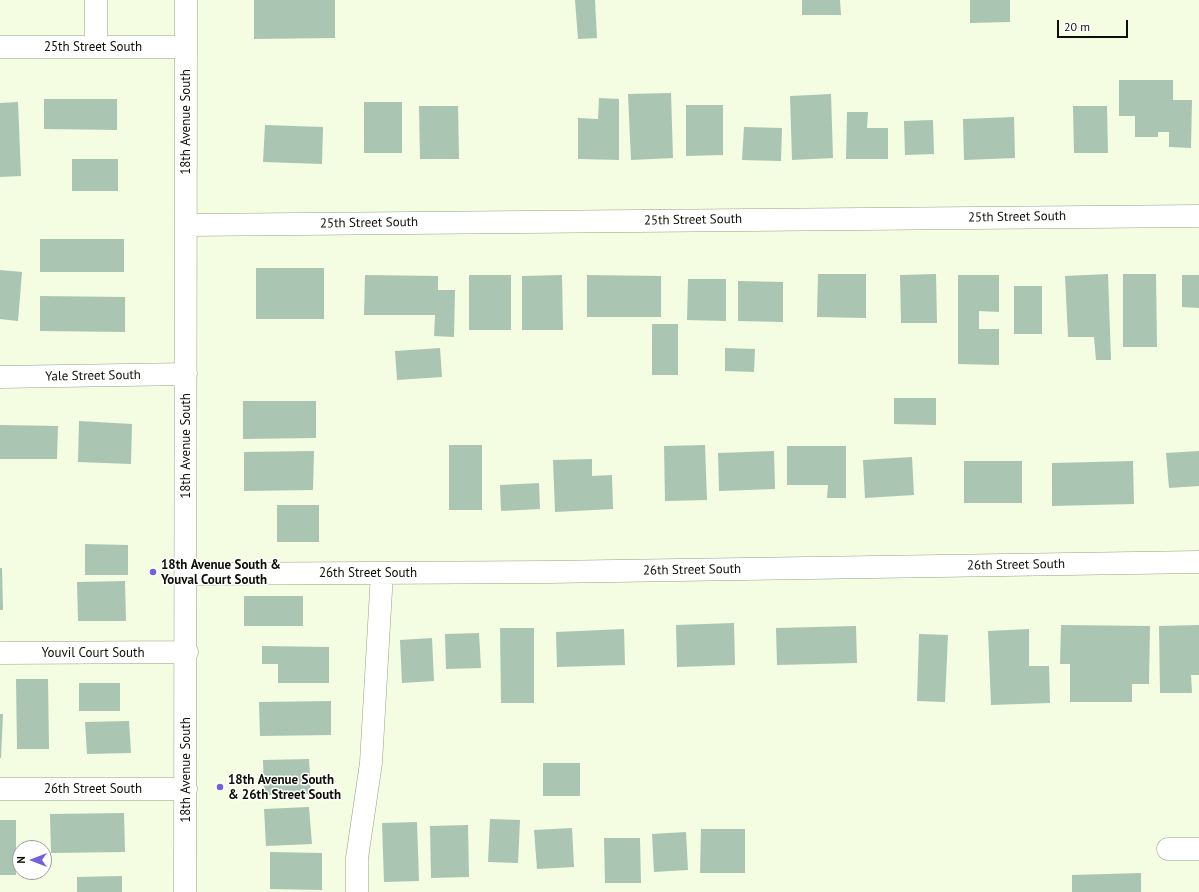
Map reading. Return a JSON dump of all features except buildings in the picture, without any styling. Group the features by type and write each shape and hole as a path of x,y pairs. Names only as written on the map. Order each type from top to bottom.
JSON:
{"street":[{"path":"96,0 96,47"},
{"name":"18th Avenue South","path":"186,0 186,892"},
{"name":"25th Street South","path":"0,47 186,47"},
{"name":"25th Street South","path":"187,225 1199,216"},
{"name":"Yale Street South","path":"0,377 186,374"},
{"name":"26th Street South","path":"186,574 382,573 1199,562"},
{"path":"356,892 358,858 371,763 382,573"},
{"name":"Youvil Court South","path":"0,653 187,652"},
{"name":"26th Street South","path":"0,789 186,789"},
{"path":"1168,849 1199,849"}],"place":[{"name":"18th Avenue South & Youval Court South","path":"153,572"},
{"name":"18th Avenue South & 26th Street South","path":"220,787"}]}
